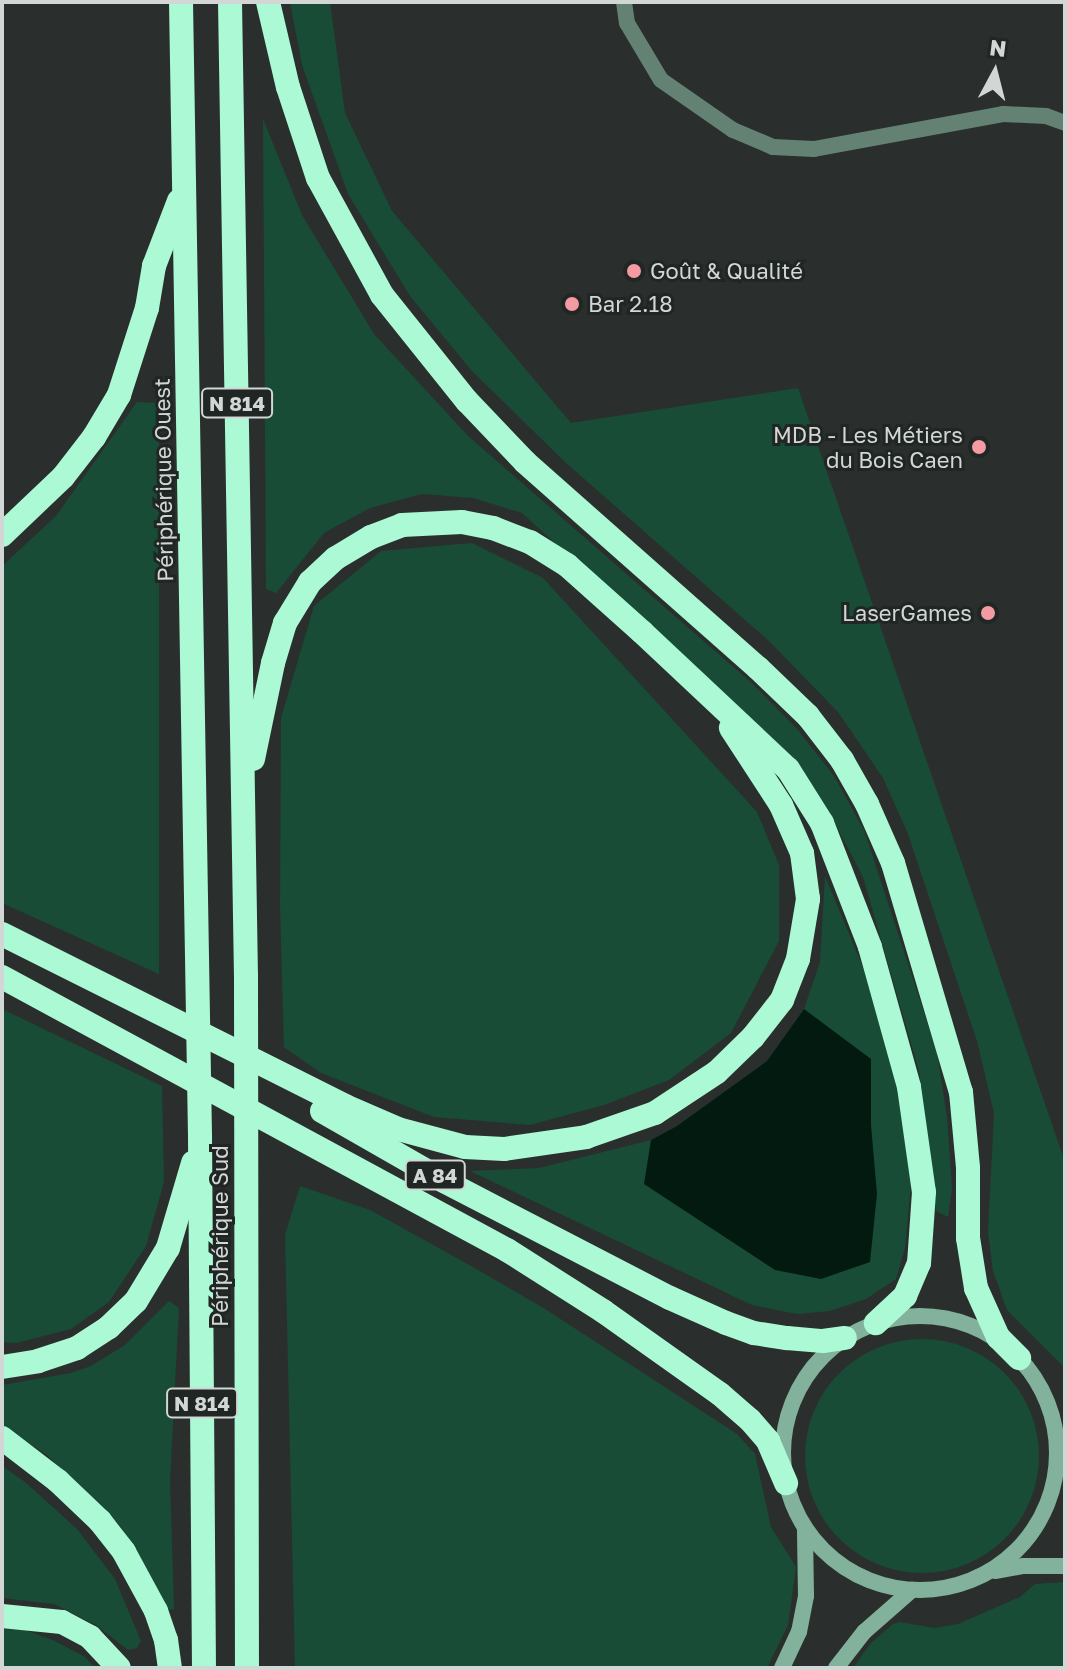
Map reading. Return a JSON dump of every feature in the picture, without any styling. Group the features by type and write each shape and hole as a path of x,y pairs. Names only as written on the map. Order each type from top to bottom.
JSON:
{"highway":[{"name":"Périphérique Ouest","path":"181,2 196,958"},
{"name":"N 814","path":"230,2 244,805"},
{"path":"268,2 279,58 318,178 382,295 467,401 525,462 808,716 842,760 867,804 893,863 961,1092 968,1168 968,1238 976,1288 998,1337 1019,1358"},
{"path":"2,535 63,477 94,437 119,395 147,308 154,266 184,187"},
{"path":"244,805 273,663 285,623 310,582 336,558 371,537 402,525 462,522 493,528 530,542 567,565 788,769 822,823 870,947 909,1087 924,1192 919,1263 905,1296 876,1323"},
{"path":"45,954 345,1106 398,1129 465,1147 504,1149 586,1137 655,1113 717,1072 753,1037 782,1000 798,959 808,899 802,853 781,805 707,693"},
{"name":"Périphérique Sud","path":"244,805 247,1668"},
{"name":"A 84","path":"2,934 45,954 444,1181 670,1298 754,1333 823,1341 845,1338"},
{"name":"Périphérique Sud","path":"196,958 204,1668"},
{"name":"A 84","path":"2,977 507,1250 603,1311 720,1394 750,1420 768,1441 786,1483"},
{"path":"2,992 118,1038"},
{"path":"2,1367 38,1361 77,1348 109,1327 136,1301 168,1248 200,1138"},
{"path":"2,1438 58,1481 100,1521 124,1552 156,1611 166,1640 170,1668"},
{"path":"2,1616 23,1615 62,1622 90,1637 119,1668"}],"main road":[{"path":"990,1572 1017,1551 1037,1525 1051,1496 1060,1437 1049,1403 1019,1358 995,1338 952,1320 906,1317 876,1323 845,1338 806,1377 793,1401 783,1442 786,1483 805,1529 826,1554 852,1572 881,1585 912,1590 953,1587 990,1572 1024,1566 1065,1566"},
{"path":"782,1668 799,1632 806,1596 805,1529"},
{"path":"836,1668 864,1632 912,1590"}],"street":[{"path":"624,2 627,23 661,80 733,130 773,147 814,149 1003,114 1046,116 1065,123"}],"green space":[{"path":"290,2 330,2 345,113 392,211 571,423 798,388 1065,1162 1065,1368 1007,1310 993,1271 988,1232 994,1113 977,1041 908,834 883,778 838,712 768,640 565,462 471,370 410,296 348,194 302,65"},
{"path":"263,119 302,215 374,334 468,436 754,685 798,730 834,776 864,830 937,1052 947,1117 952,1188 948,1217 936,1211 919,1071 863,877 827,808 793,760 522,513 473,498 422,494 370,508 324,533 276,593 266,589"},
{"path":"137,402 159,403 159,974 2,903 2,566 56,516"},
{"path":"472,543 543,578 757,812 779,865 779,941 731,1033 669,1080 604,1105 530,1125 434,1117 321,1073 284,1047 280,905 281,718 314,606 381,551"},
{"path":"825,876 864,970 897,1084 911,1182 905,1248 896,1279 866,1299 830,1311 797,1314 752,1305 470,1171 539,1168 651,1140 677,1126 767,1061 804,1009 820,962"},
{"path":"2,1009 162,1086 164,1182 146,1246 109,1302 71,1329 16,1343 2,1342"},
{"path":"300,1186 370,1210 464,1262 542,1307 737,1434 755,1454 771,1527 796,1567 788,1625 767,1668 295,1668 285,1235"},
{"path":"169,1301 179,1308 170,1479 174,1609 167,1610 121,1527 47,1455 2,1426 2,1385 71,1373 91,1366 125,1345"},
{"path":"922,1339 945,1341 967,1348 1005,1373 1030,1411 1037,1433 1037,1479 1030,1501 1005,1539 967,1564 945,1571 922,1573 899,1571 877,1564 839,1539 814,1501 807,1479 805,1456 807,1433 814,1411 839,1373 877,1348 899,1341"},
{"path":"2,1466 25,1482 77,1529 115,1579 141,1641 137,1648 128,1650 96,1625 54,1604 2,1598"},
{"path":"1065,1582 1065,1668 853,1668 870,1644 893,1624 900,1622 934,1628 958,1624 1020,1597 1035,1584"},
{"path":"2,1629 25,1630 55,1641 85,1657 95,1668 2,1668"}],"shaded area":[{"path":"804,1009 871,1059 871,1125 877,1194 870,1262 821,1279 775,1270 644,1184 651,1140 677,1126 767,1061"}],"place":[{"name":"Goût & Qualité","path":"634,271"},
{"name":"Bar 2.18","path":"572,304"},
{"name":"MDB - Les Métiers du Bois Caen","path":"979,447"},
{"name":"LaserGames","path":"988,613"}]}
